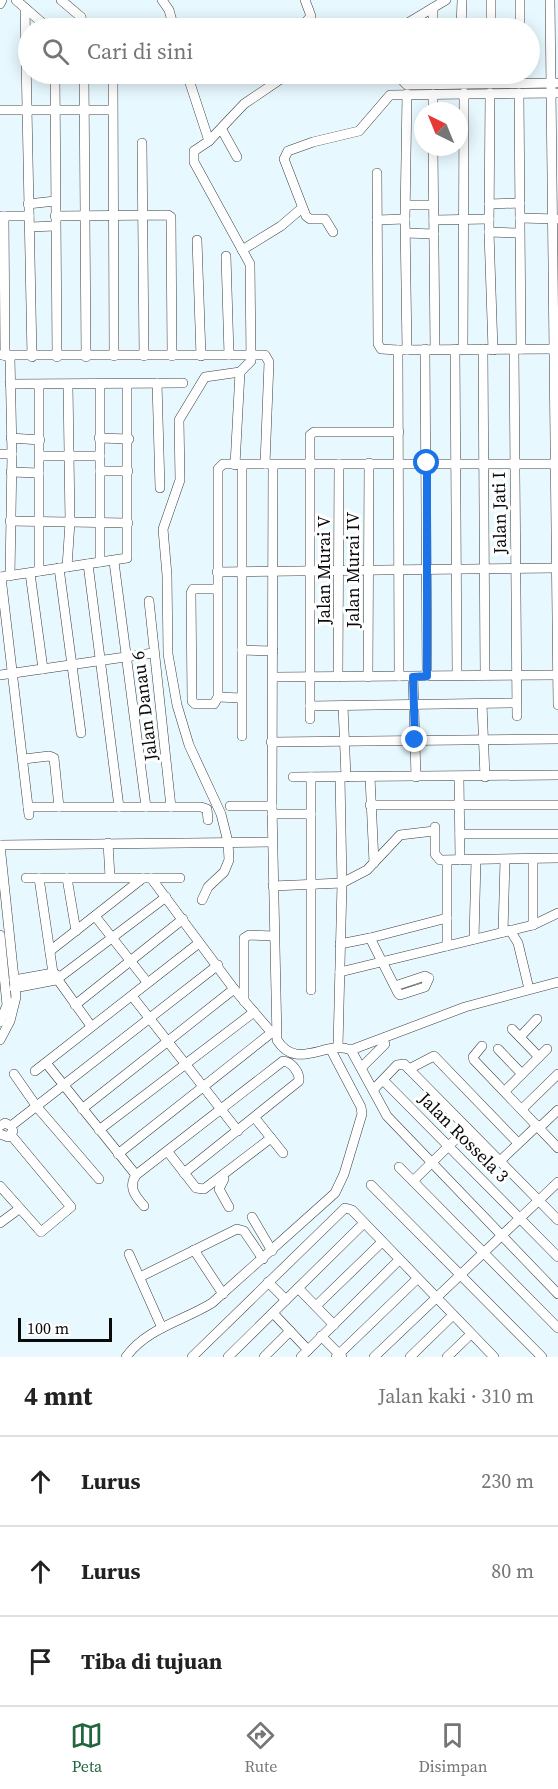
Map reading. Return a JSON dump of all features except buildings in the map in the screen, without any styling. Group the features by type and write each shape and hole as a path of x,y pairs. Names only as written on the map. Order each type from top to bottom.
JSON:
{"street":[{"path":"16,0 36,18"},
{"path":"61,0 81,18"},
{"path":"162,0 171,18"},
{"path":"304,0 311,16 309,18"},
{"path":"416,18 446,0"},
{"path":"461,18 462,0"},
{"path":"491,0 491,18"},
{"path":"520,0 520,18"},
{"path":"553,3 558,705"},
{"path":"25,8 25,18"},
{"path":"433,8 433,18"},
{"path":"26,84 28,204 31,227 32,357"},
{"path":"55,84 57,357"},
{"path":"84,84 86,357"},
{"path":"113,84 114,356"},
{"path":"190,84 209,141"},
{"path":"202,900 208,887 224,872 229,860 228,842 224,819 189,745 177,705 168,654 168,586 163,530 179,484 177,433 183,411 205,377 240,372 249,364 252,269 194,162 194,151 222,130 244,104 273,84"},
{"path":"399,676 398,464 406,233 407,90 404,84"},
{"path":"433,84 433,102"},
{"path":"457,675 456,463 463,219 462,84"},
{"path":"333,232 326,220 309,219 302,208 284,159 286,153 313,142 359,131 388,96 407,90 462,89 485,84"},
{"path":"485,675 484,463 488,350 490,84"},
{"name":"Jalan Jati I","path":"517,716 514,463 520,218 519,84"},
{"path":"526,84 555,88"},
{"path":"0,110 112,110"},
{"path":"222,130 237,157"},
{"path":"142,143 144,356"},
{"path":"433,156 435,349"},
{"path":"377,173 378,344 381,349 556,350"},
{"path":"28,204 55,201"},
{"path":"489,204 520,203"},
{"path":"406,205 433,205"},
{"path":"242,250 281,226 302,208"},
{"path":"31,227 85,216 142,215 171,218 172,356"},
{"path":"29,216 2,216 5,356 10,384 12,454 10,521 4,577 29,811 59,807 205,808 208,820"},
{"path":"520,218 555,219"},
{"path":"377,220 405,219"},
{"path":"434,220 489,219"},
{"path":"489,232 519,233"},
{"path":"406,233 434,234"},
{"path":"197,240 201,356"},
{"path":"226,256 229,355"},
{"path":"425,349 427,676"},
{"path":"5,356 263,354 268,358 274,677 271,742 274,1031 277,1040 289,1052 305,1055 335,1048 351,1050 465,1007 558,982"},
{"path":"240,372 238,465 242,571 242,736"},
{"path":"157,383 160,488"},
{"path":"10,384 183,383"},
{"path":"39,385 39,521 34,572 43,669"},
{"path":"68,385 70,522 63,568 81,733"},
{"path":"100,385 100,562"},
{"path":"4,577 100,562 114,562 127,558 129,439 127,385"},
{"path":"310,719 310,435 313,432 399,432"},
{"path":"11,438 40,440"},
{"path":"99,438 129,439"},
{"path":"0,454 12,454"},
{"path":"40,456 100,456"},
{"path":"217,589 193,589 191,593 192,701 195,704 214,704 218,697 218,469 223,464 556,464"},
{"name":"Jalan Murai V","path":"338,677 339,464"},
{"name":"Jalan Murai IV","path":"368,677 369,464"},
{"path":"100,471 128,471"},
{"path":"11,472 39,473"},
{"path":"10,521 128,523"},
{"path":"114,562 146,807"},
{"path":"88,564 119,807"},
{"path":"217,572 557,568"},
{"name":"Jalan Danau 6","path":"149,601 171,807"},
{"path":"242,650 273,651"},
{"path":"0,675 153,653"},
{"path":"274,677 557,675"},
{"path":"413,677 416,777"},
{"path":"218,697 241,698"},
{"path":"310,706 516,703"},
{"path":"482,704 485,777"},
{"path":"126,1357 142,1338 197,1313 223,1294 335,1193 361,1120 361,1107 335,1048 340,972 345,741 343,706"},
{"path":"271,742 558,739"},
{"path":"24,759 49,756 54,759 59,807"},
{"path":"293,777 558,776"},
{"path":"310,777 312,990"},
{"path":"370,777 374,863"},
{"path":"459,777 460,860"},
{"path":"370,805 558,804"},
{"path":"230,806 311,814"},
{"path":"273,886 342,883 374,863 400,835 434,829 435,854 440,860 558,858"},
{"path":"460,834 558,834"},
{"path":"0,1040 10,1021 0,845 272,842"},
{"path":"108,843 110,877"},
{"path":"474,939 476,860"},
{"path":"505,860 507,931 518,943 529,988"},
{"path":"533,925 534,860"},
{"path":"447,861 447,946"},
{"path":"39,878 56,976 91,1026"},
{"path":"67,878 76,931"},
{"path":"147,878 166,897 234,989 274,1031"},
{"path":"50,951 147,878"},
{"path":"26,879 180,878"},
{"path":"9,990 56,976 113,938 166,897"},
{"path":"340,972 533,925 558,913"},
{"path":"95,916 147,982"},
{"path":"340,944 447,918"},
{"path":"75,1005 183,919"},
{"path":"0,935 9,990 0,1022"},
{"path":"244,1001 244,938 249,935 274,936"},
{"path":"370,938 395,986"},
{"path":"35,1071 199,943"},
{"path":"5,1126 37,1107 218,965"},
{"path":"82,1109 234,989"},
{"path":"132,996 168,1040 220,1111 238,1131"},
{"path":"99,1130 254,1012"},
{"path":"520,1037 537,1018"},
{"path":"512,1029 539,1057"},
{"path":"118,1154 274,1031"},
{"path":"362,1067 385,1044"},
{"path":"482,1046 473,1058 558,1148"},
{"path":"498,1049 522,1074"},
{"path":"505,1091 547,1049"},
{"path":"351,1050 387,1116 558,1294"},
{"path":"410,1069 434,1056 518,1143"},
{"path":"144,1206 133,1191 132,1180 136,1175 283,1061 288,1061 299,1076 299,1082 184,1173"},
{"path":"46,1063 136,1175"},
{"path":"361,1107 397,1065 405,1064 558,1220"},
{"path":"14,1074 37,1107 99,1179"},
{"path":"522,1109 558,1074"},
{"name":"Jalan Rossela 3","path":"383,1080 522,1218 558,1257"},
{"path":"500,1161 558,1110"},
{"path":"255,1118 283,1153"},
{"path":"0,1134 5,1137 5,1126"},
{"path":"0,1186 40,1232 71,1207 5,1126"},
{"path":"413,1181 467,1128"},
{"path":"168,1152 199,1190 224,1175 271,1138"},
{"path":"399,1167 558,1328"},
{"path":"224,1175 219,1189 229,1208"},
{"path":"374,1357 558,1183"},
{"path":"370,1185 542,1357"},
{"path":"193,1357 345,1208 348,1208 364,1223 489,1355"},
{"path":"0,1223 19,1209"},
{"path":"252,1217 272,1251"},
{"path":"228,1357 364,1223"},
{"path":"140,1277 223,1235 241,1230 263,1258"},
{"path":"316,1306 382,1242"},
{"path":"194,1250 223,1294"},
{"path":"129,1254 162,1328"},
{"path":"273,1313 290,1331 304,1353 399,1260"},
{"path":"321,1336 339,1356 417,1278"},
{"path":"268,1282 286,1300"},
{"path":"298,1288 334,1325"},
{"path":"410,1357 453,1315"},
{"path":"264,1357 290,1331"},
{"path":"447,1357 471,1334"}],"route":[{"path":"415,740 413,677 427,676 427,463"}]}
